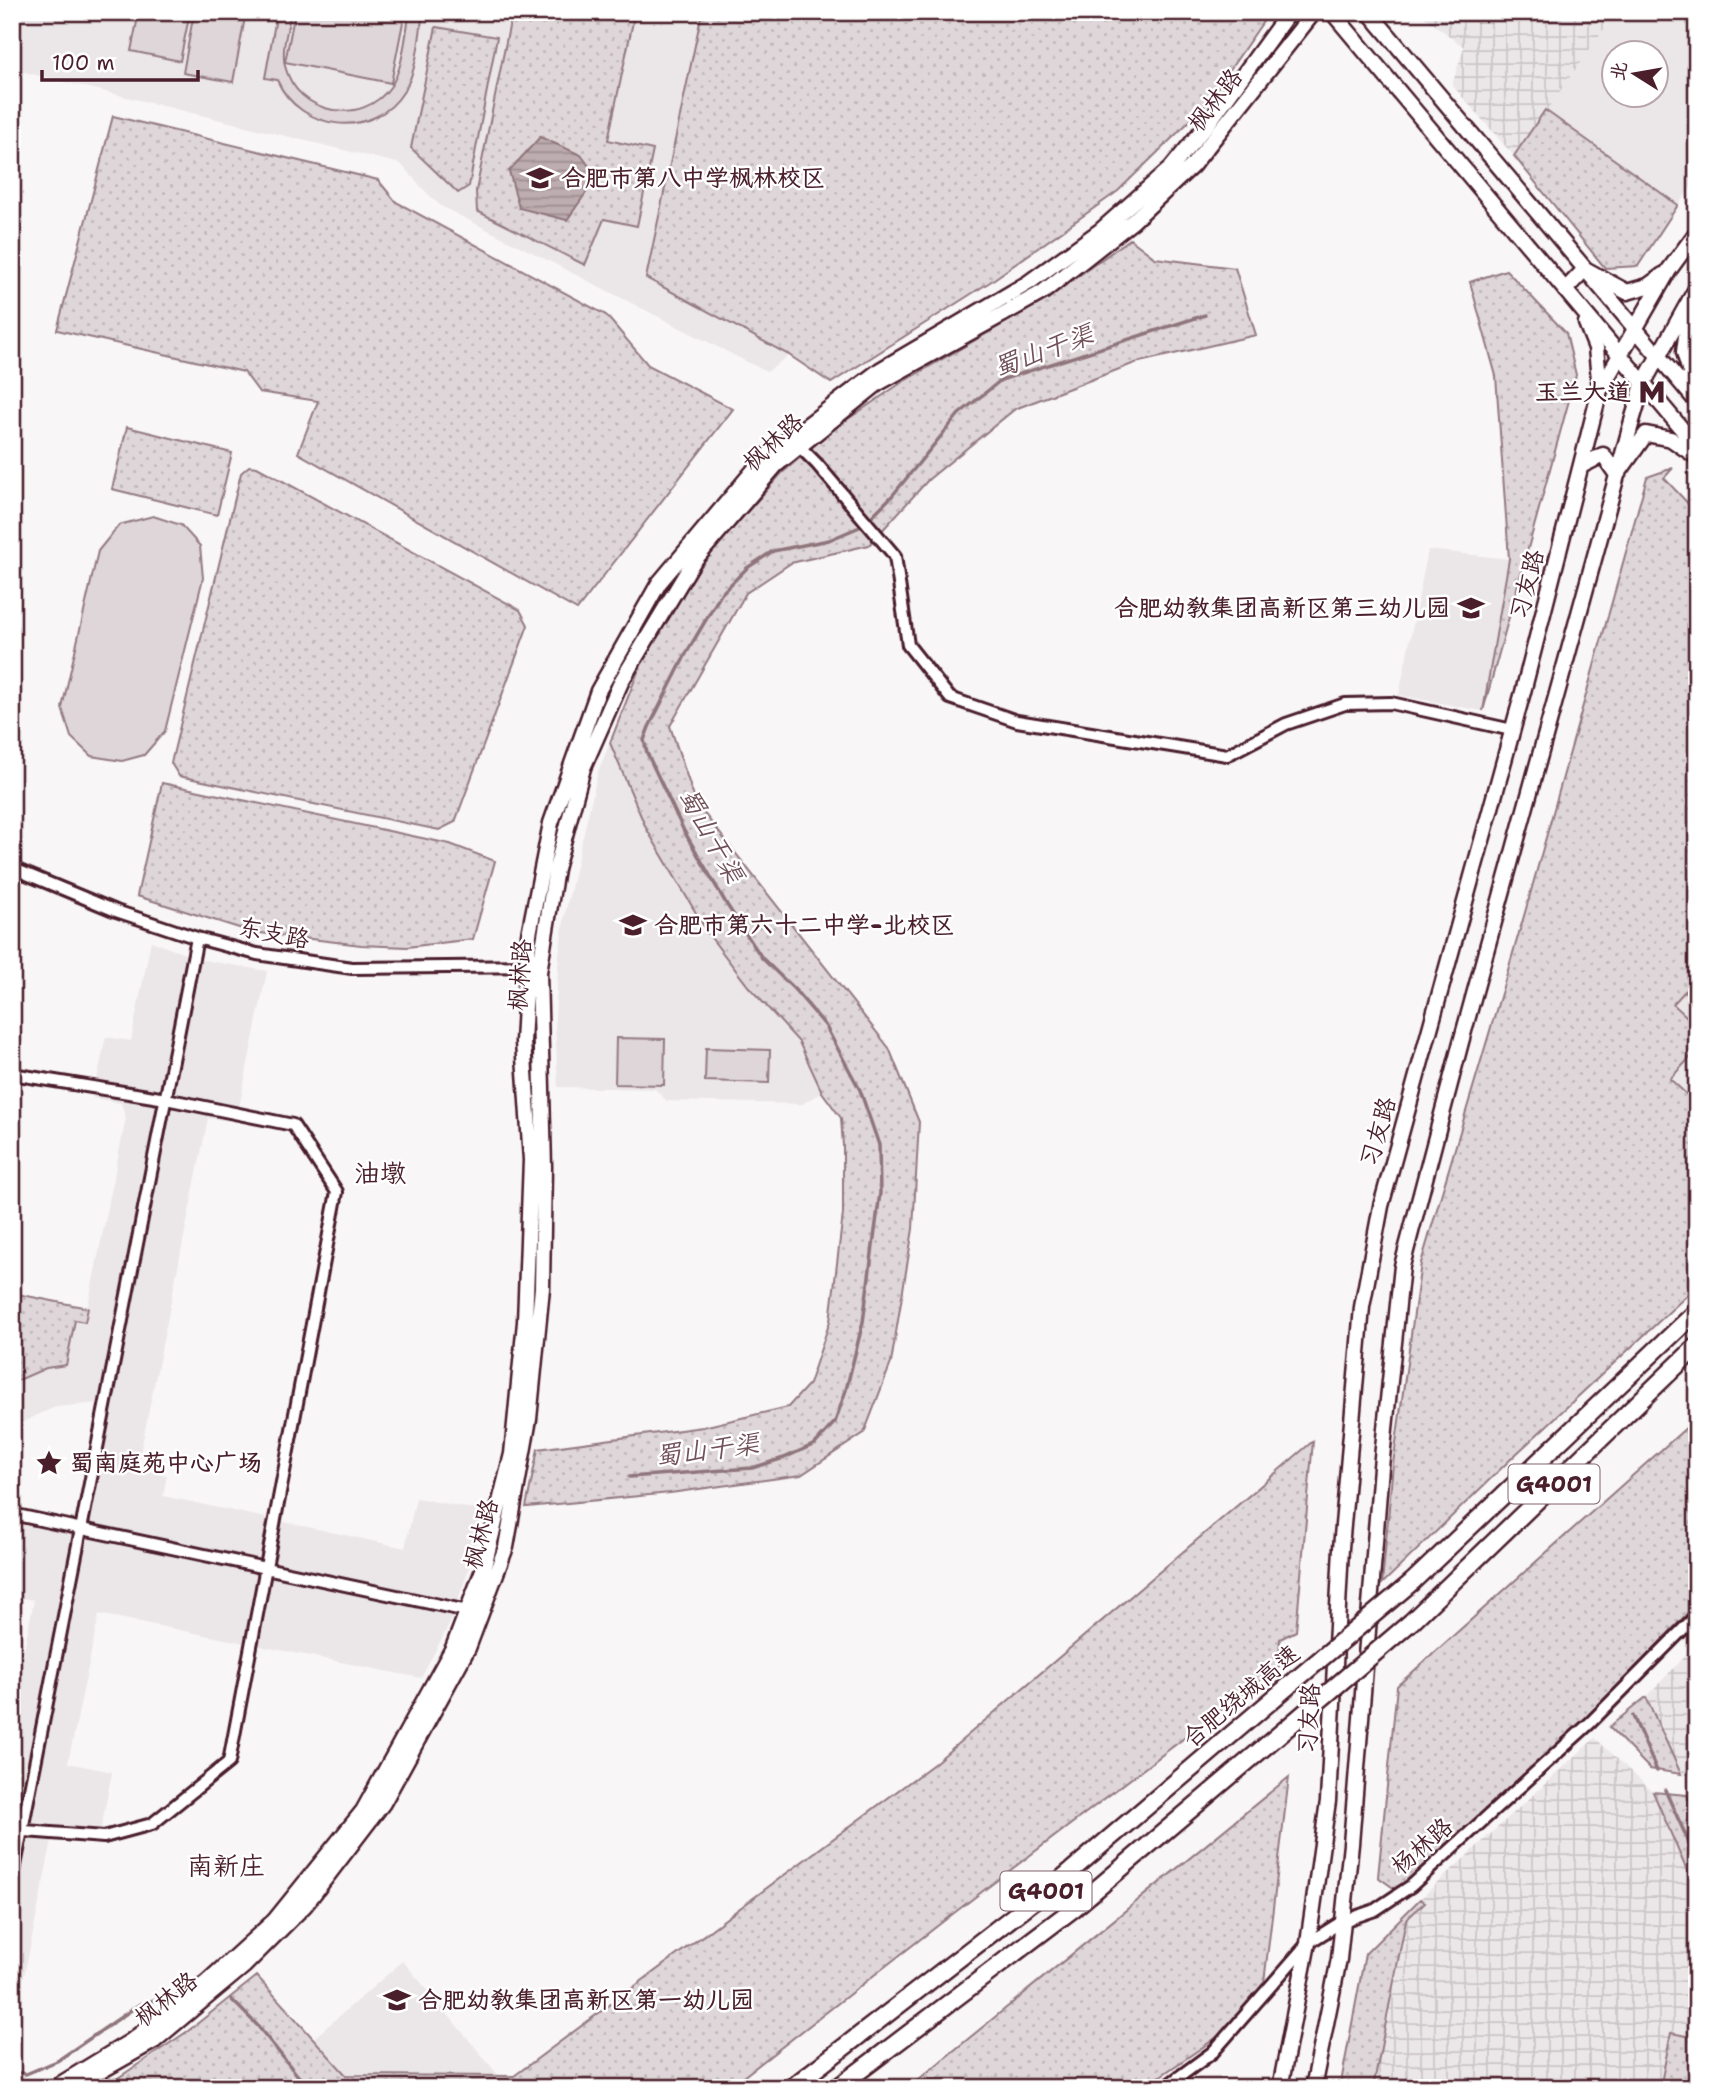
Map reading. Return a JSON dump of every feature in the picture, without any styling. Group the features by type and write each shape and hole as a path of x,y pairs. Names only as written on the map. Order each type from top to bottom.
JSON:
{"highway":[{"name":"合肥绕城高速","path":"791,2088 1058,1882 1412,1582 1697,1311"},
{"name":"G4001","path":"837,2088 1073,1909 1411,1622 1697,1346"}],"main road":[{"name":"枫林路","path":"54,2088 131,2041 207,1982 275,1920 363,1811 474,1612 506,1547 529,1419 542,1288 544,1167 534,965 583,768 622,680 693,562 794,441 880,369 1028,283 1100,231 1171,168 1209,122 1289,12"},
{"name":"枫林路","path":"794,441 877,384 1043,292 1133,221 1192,166 1314,12"},
{"path":"1332,12 1697,447"},
{"path":"1369,12 1697,402"},
{"name":"习友路","path":"1280,2088 1308,1942 1328,1801 1340,1548 1362,1307 1381,1206 1512,730 1600,390 1669,270 1697,232"},
{"path":"1565,290 1585,269"},
{"path":"1585,269 1627,292 1648,286 1669,270"},
{"path":"1694,290 1684,352 1697,396"},
{"name":"习友路","path":"1313,2088 1339,1959 1353,1830 1381,1467 1402,1266 1461,1042 1643,384 1694,290"},
{"path":"1582,310 1596,348 1600,390"},
{"path":"1581,466 1603,455 1617,475 1646,435 1671,439 1697,457"},
{"name":"枫林路","path":"71,2088 154,2040 244,1966 305,1905 383,1802 468,1648 474,1612"}],"street":[{"path":"794,441 895,556 908,645 950,698 1017,721 1227,755 1286,724 1345,704 1391,703 1512,730"},
{"name":"东支路","path":"12,869 116,911 197,938 257,954 352,968 534,965"},
{"path":"12,1881 17,1831 197,938"},
{"path":"12,1074 166,1099 293,1125 337,1192 229,1762 152,1824 104,1837 17,1831"},
{"path":"12,1514 474,1612"},
{"name":"杨林路","path":"1164,2088 1213,2052 1308,1942 1343,1921 1375,1910 1411,1886 1590,1723 1697,1615"}],"shaded area":[{"name":"合肥市第八中学枫林校区","path":"12,12 702,12 646,278 789,355 767,372 441,206 401,164 12,69"},
{"path":"139,12 190,12 180,61 131,51"},
{"path":"194,12 246,12 233,82 183,73"},
{"path":"277,12 291,12 284,53 285,66 292,83 303,96 316,105 348,111 379,99 391,86 401,60 410,12 423,12 415,63 404,91 391,107 375,117 357,123 319,119 302,111 288,97 277,80 265,78"},
{"path":"295,12 405,12 391,83 285,62"},
{"path":"512,12 635,12 608,140 653,150 637,226 604,219 585,265 477,211 476,191"},
{"path":"702,12 1269,13 1204,107 1118,191 990,282 831,383 789,355 646,278"},
{"path":"1418,12 1616,12 1514,156 1452,85 1464,47"},
{"path":"1616,12 1697,12 1697,179 1678,205 1545,110"},
{"path":"436,27 497,37 469,186 458,193 411,148"},
{"path":"1545,110 1678,205 1638,266 1605,268 1514,156"},
{"path":"113,116 378,180 396,202 606,315 648,365 733,409 577,610 298,453 318,401 259,392 244,372 57,330"},
{"path":"540,137 581,155 597,177 567,220 519,208 509,171"},
{"path":"1130,239 1155,258 1235,268 1256,335 1135,363 1015,409 929,479 869,545 791,563 746,593 670,726 696,803 889,1048 919,1122 913,1229 891,1363 864,1433 801,1475 670,1493 526,1507 538,1449 703,1427 788,1407 809,1384 830,1321 843,1214 841,1118 822,1092 799,1042 748,986 709,935 646,828 610,743 643,659 703,562 781,474 832,430 901,383 1045,300"},
{"path":"1506,270 1566,333 1576,375 1483,711 1509,559 1496,376 1470,282"},
{"path":"127,427 232,453 217,515 112,489"},
{"path":"249,466 257,467 520,610 528,625 455,822 439,830 179,776 171,763 241,473"},
{"path":"1673,468 1664,478 1697,513 1697,978 1673,1004 1697,1026 1697,1050 1670,1079 1697,1104 1697,1286 1515,1455 1382,1584 1393,1464 1421,1263 1524,916 1647,477"},
{"path":"153,516 181,525 200,546 203,578 165,731 144,755 122,761 91,756 71,737 62,708 98,551 119,525"},
{"path":"1428,550 1509,559 1483,711 1399,695"},
{"name":"合肥市第六十二中学-北校区","path":"610,743 646,828 709,935 748,986 799,1042 822,1092 802,1104 667,1101 655,1089 558,1087 555,1019 565,914 598,772"},
{"path":"162,783 450,844 495,861 473,939 407,947 361,945 252,932 137,896"},
{"path":"151,941 197,959 267,971 236,1122 208,1118 137,1469 167,1475 163,1496 405,1548 416,1498 483,1511 467,1574 450,1623 421,1678 99,1614 68,1763 112,1772 98,1844 52,1840 12,2034 12,1711 34,1600 12,1596 12,1519 72,1532 98,1403 55,1407 12,1427 12,1383 46,1368 66,1364 75,1320 85,1321 126,1118 121,1103 93,1098 106,1037 131,1041"},
{"path":"1697,978 1697,1026 1673,1004"},
{"path":"616,1038 665,1039 664,1085 615,1084"},
{"path":"706,1048 770,1050 769,1083 705,1081"},
{"path":"1697,1050 1697,1104 1670,1079"},
{"path":"12,1293 88,1308 85,1322 75,1320 66,1365 46,1368 12,1383"},
{"path":"1697,1418 1697,1603 1561,1746 1422,1871 1395,1889 1378,1877 1397,1686"},
{"path":"1313,1441 1296,1631 1280,1639 1279,1666 729,2088 103,2088 188,2031 257,1976 346,2075 514,2076 935,1763"},
{"path":"1697,1644 1697,1777 1681,1774 1646,1697"},
{"path":"1646,1697 1681,1774 1650,1769 1609,1727"},
{"path":"1595,1738 1653,1792 1697,1894 1697,2088 1373,2088 1406,1920 1425,1903 1420,1899"},
{"path":"1289,1777 1261,2007 1143,2088 908,2088"},
{"path":"1653,1792 1687,1795 1697,1816 1697,1894"},
{"path":"1420,1899 1425,1902 1406,1920 1373,2088 1340,2088 1365,1954"},
{"name":"合肥幼教集团高新区第一幼儿园","path":"403,1961 499,2076 346,2075 314,2038"},
{"path":"1671,2033 1697,2038 1697,2088 1660,2088"}],"waterway":[{"name":"蜀山干渠","path":"629,1477 752,1468 815,1444 835,1422 863,1322 880,1193 879,1145 860,1090 825,1025 795,990 762,958 727,905 684,831 647,753 644,740 649,727 687,652 721,594 747,568 773,551 829,540 862,526 892,496 959,414 1001,380 1205,315"},
{"path":"1633,1716 1657,1771"},
{"path":"1665,1790 1697,1860"},
{"name":"蜀山干渠","path":"12,2072 26,2074 57,2061 140,2004 158,1999"},
{"name":"蜀山干渠","path":"231,1999 257,2025 298,2076 318,2088"}],"place":[{"name":"合肥市第八中学枫林校区","path":"540,178"},
{"name":"玉兰大道","path":"1652,392"},
{"name":"合肥幼教集团高新区第三幼儿园","path":"1471,608"},
{"name":"合肥市第六十二中学-北校区","path":"633,925"},
{"name":"蜀南庭苑中心广场","path":"49,1463"},
{"name":"合肥幼教集团高新区第一幼儿园","path":"397,2000"}],"district":[{"name":"油墩","path":"380,1172"},
{"name":"南新庄","path":"226,1865"}]}
